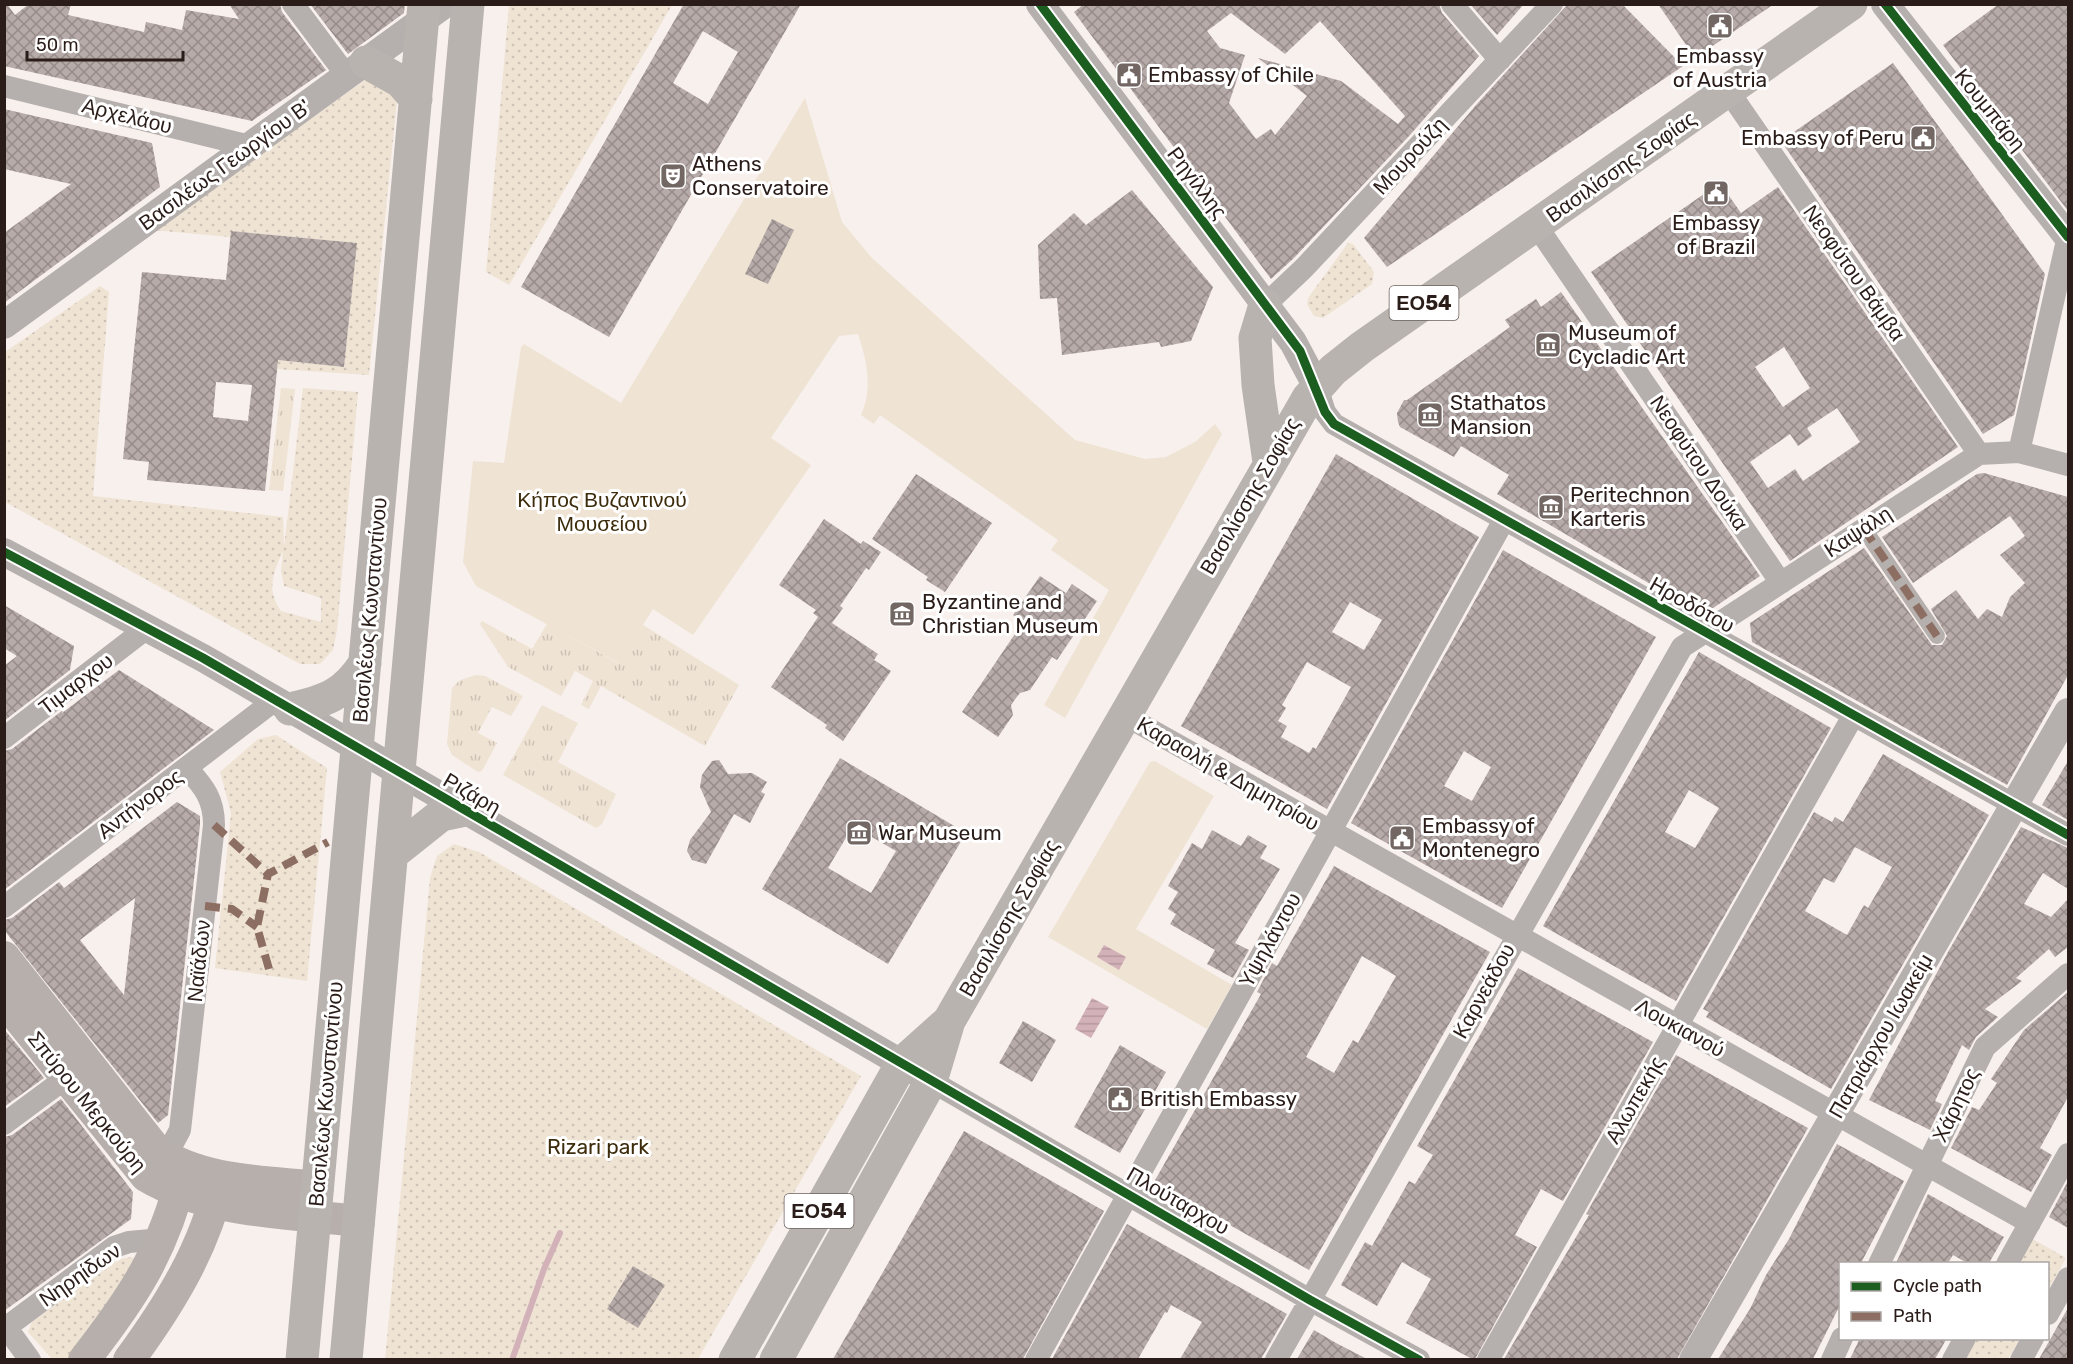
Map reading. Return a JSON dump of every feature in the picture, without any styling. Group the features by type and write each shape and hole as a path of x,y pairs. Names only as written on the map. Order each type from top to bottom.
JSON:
{"main road":[{"name":"Βασιλέως Κωνσταντίνου","path":"346,1359 468,4"},
{"name":"Βασιλίσσης Σοφίας","path":"735,1359 949,1022 1295,417 1317,387 1362,347 1729,92 1851,4"},
{"name":"Βασιλέως Κωνσταντίνου","path":"302,1359 416,99 430,10"},
{"path":"356,69 400,81 416,99"},
{"path":"1265,305 1255,338 1269,462"},
{"path":"282,705 326,701 352,683 365,663"},
{"path":"392,854 441,815 465,810"},
{"name":"Σπύρου Μερκούρη","path":"4,957 147,1159 153,1180 181,1179 218,1190 316,1201 359,1221"},
{"name":"Σπύρου Μερκούρη","path":"4,1000 66,1078 147,1159"},
{"name":"Βασιλίσσης Σοφίας","path":"776,1359 917,1072"},
{"path":"147,1159 159,1204 162,1239"},
{"path":"84,1359 127,1305 162,1239 181,1179"},
{"path":"129,1359 166,1310 218,1190"}],"street":[{"path":"293,4 356,69"},
{"path":"1452,4 1500,60"},
{"name":"Μουρούζη","path":"1265,305 1297,276 1552,4"},
{"name":"Κουμπάρη","path":"1885,4 2068,237"},
{"name":"Ρηγίλλης","path":"1050,8 1300,351 1317,387"},
{"name":"Βασιλέως Γεωργίου Β'","path":"4,325 356,69 430,10"},
{"name":"Αρχελάου","path":"4,86 250,146"},
{"name":"Νεοφύτου Βάμβα","path":"1729,92 1979,454"},
{"name":"Νεοφύτου Δούκα","path":"1536,225 1781,583"},
{"path":"2019,452 2068,237"},
{"name":"Ηροδότου","path":"1317,387 1325,412 1334,424 2068,835"},
{"name":"Καψάλη","path":"1704,632 1979,454 2019,452 2068,465"},
{"name":"Υψηλάντου","path":"1036,1359 1504,520"},
{"path":"1864,528 1937,636"},
{"name":"Ριζάρη","path":"5,553 147,628 917,1072"},
{"name":"Τιμαρχου","path":"4,738 147,628"},
{"name":"Καρνεάδου","path":"1276,1359 1515,936 1682,647 1704,632"},
{"name":"Αντήνορος","path":"4,907 186,768 282,705"},
{"name":"Πατριάρχου Ιωακείμ","path":"1693,1359 2068,712"},
{"name":"Καραολή & Δημητρίου","path":"1126,716 1330,832"},
{"name":"Αλωπεκής","path":"1488,1359 1853,716"},
{"name":"Ναϊάδων","path":"147,1159 173,1143 180,1130 214,825 214,807 206,789 186,768"},
{"name":"Λουκιανού","path":"1330,832 2030,1223"},
{"name":"Χάρητος","path":"1879,1262 1985,1047 2068,974"},
{"name":"Πλούταρχου","path":"917,1072 1310,1300 1419,1359"},
{"path":"4,1124 66,1078"},
{"path":"2008,1262 2068,1155"},
{"name":"Νηρηίδων","path":"5,1327 114,1247 129,1242 162,1239"},
{"path":"2049,1312 2068,1278"},
{"path":"5,1327 30,1359"},
{"path":"1832,1359 1841,1340"},
{"path":"1953,1359 1964,1340"},
{"path":"2021,1359 2033,1340"}],"green space":[{"path":"509,5 672,5 509,285 486,272"},
{"path":"374,74 398,91 369,375 277,369 278,360 344,367 356,243 231,231 230,237 153,230"},
{"name":"Κήπος Βυζαντινού Μουσείου","path":"805,98 842,222 872,258 1075,440 1145,459 1166,457 1195,442 1215,424 1222,434 1065,718 1044,705 1109,590 1051,550 1058,540 880,415 874,424 861,415 868,384 858,334 839,336 771,438 811,465 693,635 653,609 619,663 476,586 463,562 473,461 504,463 521,347 524,344 621,403"},
{"path":"1348,243 1353,244 1374,272 1372,284 1323,318 1314,316 1307,304 1308,298"},
{"path":"100,286 109,292 93,496 283,517 284,547 303,388 358,392 337,630 333,650 320,664 300,664 5,502 5,352","holes":["283,551 281,571 284,586 321,598 321,622 281,611 272,589 276,567"]},
{"path":"281,388 295,389 283,491 269,490"},
{"path":"482,621 532,649 547,624 618,663 643,625 739,685 705,746 601,686 589,709 581,705 593,681 575,671 561,696 508,667 480,624"},
{"path":"476,675 485,676 523,696 511,716 492,707 478,733 497,743 482,771 478,772 452,755 447,744 452,688 460,680"},
{"path":"542,705 578,723 558,762 616,794 602,824 596,828 503,775"},
{"path":"276,735 327,768 307,981 215,968 231,813 220,772 258,739"},
{"path":"1155,761 1214,796 1136,929 1232,985 1207,1029 1048,937 1150,762"},
{"name":"Rizari park","path":"454,844 479,852 861,1076 698,1359 385,1360 430,878 437,856"},
{"path":"2031,1238 2066,1258 2049,1288 2049,1262 2017,1262"},
{"path":"132,1257 139,1262 77,1359 52,1359 28,1332 32,1322 119,1259"},
{"path":"1973,1340 2019,1340 2008,1359 1962,1360"}],"shaded area":[{"path":"1104,945 1126,957 1119,970 1097,957"},
{"path":"1092,998 1109,1007 1091,1038 1075,1029"}],"building":[{"path":"4,4 7,4 15,15 29,4 71,4 68,15 144,32 146,22 182,30 186,10 239,19 229,4 280,4 282,12 326,70 252,121 4,66"},
{"path":"310,4 405,4 404,13 348,54"},
{"name":"Athens Conservatoire","path":"684,4 801,4 609,337 521,287","holes":["703,31 738,52 708,104 673,83"]},
{"path":"1084,4 1439,4 1442,13 1479,56 1410,135 1294,258 1271,279 1074,12","holes":["1231,13 1285,54 1320,21 1405,116 1398,124 1341,81 1258,58 1307,96 1275,135 1271,129 1256,139 1229,103 1245,55 1220,48 1207,31"]},
{"path":"1470,4 1524,4 1497,35"},
{"path":"1568,4 1622,4 1683,66 1387,267 1364,238 1476,105"},
{"path":"1658,4 1774,4 1695,58"},
{"path":"1999,4 2068,4 2068,211 1943,45"},
{"path":"1893,63 2045,274 2014,415 1983,434 1781,141"},
{"path":"4,109 152,143 160,187 4,303 4,233 71,184 4,169"},
{"path":"1720,183 1741,213 1778,187 1958,447 1790,561 1591,272","holes":["1784,347 1810,388 1783,407 1755,367","1837,408 1860,442 1803,481 1795,469 1768,488 1750,462 1790,434 1798,446 1812,436 1807,428"]},
{"path":"1132,190 1213,287 1191,341 1161,347 1159,342 1062,355 1057,298 1040,299 1038,245 1074,213 1086,225"},
{"path":"772,219 794,230 768,284 745,274"},
{"path":"231,231 357,243 344,367 278,360 265,491 147,480 149,462 123,459 142,272 226,280","holes":["216,382 252,385 248,421 213,417"]},
{"path":"1561,292 1760,576 1703,615 1497,494 1509,475 1461,446 1454,457 1400,427 1397,413 1404,400 1510,327 1505,320 1536,299 1541,307"},
{"path":"1336,454 1479,537 1327,809 1181,726","holes":["1350,602 1382,620 1364,650 1332,632","1307,662 1351,687 1316,749 1313,747 1309,753 1281,737 1287,726 1278,721 1286,708 1282,705"]},
{"path":"1984,473 2068,497 2068,675 2007,785 1752,642 1750,623 1864,548 1932,645 1942,645 1947,636 1931,609 1956,590 1978,619 1987,609 2002,617 2010,597 2025,583 2000,555 2025,536 2010,516 1913,583 1882,537 1977,474"},
{"path":"916,474 992,523 945,592 926,580 928,577 872,539"},
{"path":"824,519 861,544 863,541 881,552 869,570 866,568 840,606 843,608 832,623 878,654 874,660 891,671 843,741 825,728 827,725 771,687 818,617 813,613 816,610 779,585"},
{"path":"1503,550 1656,637 1502,908 1351,823","holes":["1464,751 1491,767 1472,801 1444,786"]},
{"path":"1040,576 1066,593 1072,584 1097,601 1057,660 1052,657 1030,690 1020,693 1016,698 1011,705 1013,715 998,737 962,712 1023,622 1013,615"},
{"path":"4,605 74,646 70,670 4,721 4,666 17,656 4,648"},
{"path":"1699,652 1831,728 1676,1001 1543,926","holes":["1689,790 1719,808 1695,848 1665,832"]},
{"path":"119,670 214,730 4,890 4,751 12,749"},
{"path":"1883,754 1989,815 1831,1089 1706,1017 1709,1012 1703,1009 1814,812 1832,822 1835,817 1843,822","holes":["1855,847 1892,867 1868,908 1864,905 1847,935 1805,911 1824,878 1834,883"]},
{"path":"840,758 966,833 888,964 762,889","holes":["853,826 896,851 871,893 828,868"]},
{"path":"719,760 728,774 752,773 767,782 761,792 765,794 750,823 734,814 706,864 692,860 687,851 690,840 711,812 700,787 702,775 712,761"},
{"path":"2068,761 2068,820 2042,805"},
{"path":"177,802 200,816 168,1115 158,1123 4,930 4,920 12,918 59,882 64,888","holes":["135,898 124,995 80,940"]},
{"path":"2021,827 2068,848 2068,889 2043,873 2024,904 2051,917 2068,899 2068,947 2055,957 2049,949 2016,978 2022,981 1985,1009 1998,1017 1976,1037 1969,1050 1962,1045 1935,1101 1942,1104 1930,1130 1869,1100 1948,952"},
{"path":"1212,830 1241,846 1248,835 1267,846 1260,858 1280,869 1235,943 1249,950 1233,978 1207,964 1215,950 1170,924 1176,914 1168,909 1178,892 1168,886 1192,843 1202,849"},
{"path":"1334,866 1490,952 1309,1270 1154,1182 1261,994 1257,992 1272,963 1277,966","holes":["1362,956 1396,976 1358,1043 1353,1040 1334,1073 1306,1057"]},
{"path":"1518,968 1653,1042 1563,1201 1541,1189 1515,1235 1537,1247 1475,1359 1472,1359 1406,1323 1431,1279 1402,1262 1377,1306 1341,1285 1365,1242 1372,1246 1409,1181 1415,1184 1433,1155 1417,1146"},
{"path":"2068,992 2068,1097 2040,1148 2052,1155 2031,1192 1951,1148 1972,1107 1979,1110 1997,1083 1991,1079 2024,1030"},
{"path":"1023,1021 1056,1040 1032,1082 999,1063"},
{"path":"4,1029 44,1078 4,1107"},
{"name":"British Embassy","path":"1120,1045 1166,1072 1120,1153 1074,1127"},
{"path":"1676,1055 1808,1128 1677,1359 1504,1359 1589,1215 1586,1214"},
{"path":"61,1099 133,1192 131,1219 4,1311 4,1137 12,1135"},
{"path":"964,1131 1104,1211 1023,1359 833,1359"},
{"path":"1837,1144 1904,1181 1862,1262 1839,1262 1839,1307 1813,1359 1718,1359 1750,1309 1766,1275 1789,1239"},
{"path":"2068,1181 2068,1228 2049,1217"},
{"path":"1928,1194 2004,1237 1990,1262 1965,1262 1953,1255 1949,1262 1896,1262"},
{"path":"1127,1224 1287,1314 1261,1359 1180,1359 1202,1322 1171,1305 1138,1359 1052,1359"},
{"path":"633,1266 665,1285 638,1328 607,1309"},
{"path":"2068,1308 2068,1359 2039,1359"},
{"path":"1314,1330 1336,1343 1367,1359 1297,1359"},
{"path":"1859,1340 1946,1340 1935,1359 1850,1359"}],"waterway":[{"path":"512,1360 544,1269 560,1233"}],"marked path":[{"path":"1864,529 1937,636"},
{"path":"214,825 268,874"},
{"path":"269,969 257,927 268,874 328,842"},
{"path":"205,906 232,909 257,927"}],"cycle path":[{"path":"1040,4 1300,351 1325,412 1334,424 2068,835"},
{"path":"1885,4 2068,237"},
{"path":"4,552 203,658 1310,1300 1419,1360"}],"place":[{"name":"Embassy of Austria","path":"1720,26"},
{"name":"Embassy of Chile","path":"1129,75"},
{"name":"Embassy of Peru","path":"1923,138"},
{"name":"Athens Conservatoire","path":"673,176"},
{"name":"Embassy of Brazil","path":"1716,193"},
{"name":"Museum of Cycladic Art","path":"1548,345"},
{"name":"Stathatos Mansion","path":"1430,415"},
{"name":"Peritechnon Karteris","path":"1551,507"},
{"name":"Byzantine and Christian Museum","path":"902,614"},
{"name":"War Museum","path":"859,833"},
{"name":"Embassy of Montenegro","path":"1402,838"},
{"name":"British Embassy","path":"1120,1099"}]}
